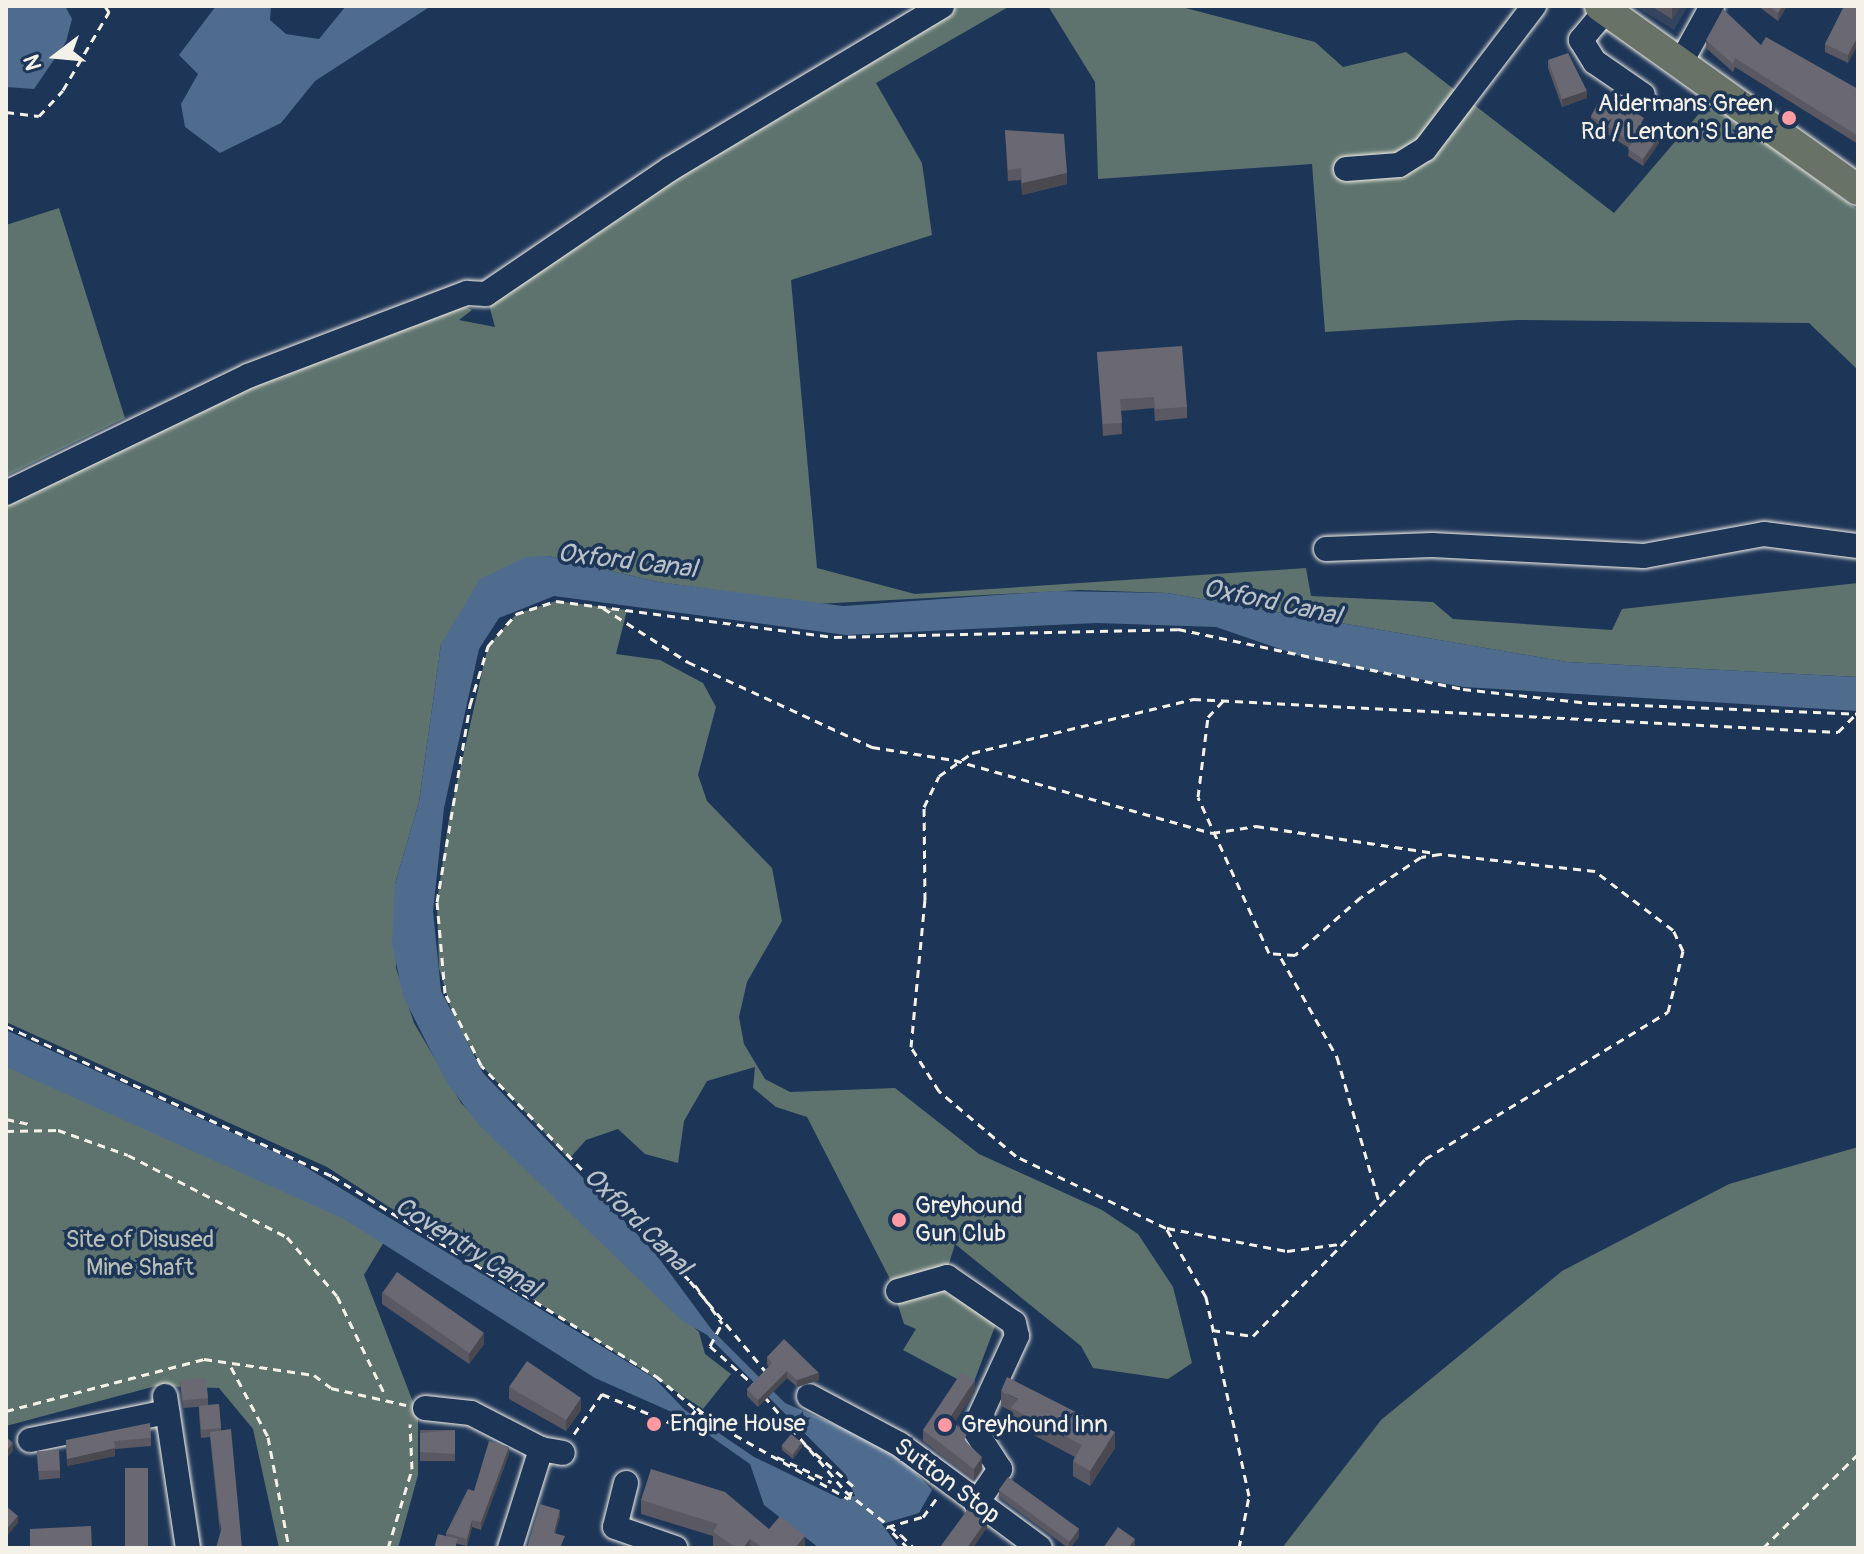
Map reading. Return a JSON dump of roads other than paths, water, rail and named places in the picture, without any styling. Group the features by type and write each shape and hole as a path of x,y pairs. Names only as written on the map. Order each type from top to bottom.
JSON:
{"main road":[{"path":"1603,8 1858,190"}],"street":[{"path":"6,493 248,376 467,293 486,294 670,169 942,6"},
{"path":"1346,169 1399,165 1425,149 1534,6"},
{"path":"1680,64 1712,6"},
{"path":"1603,8 1581,40 1595,62 1643,95"},
{"path":"1326,549 1432,545 1644,556 1764,534 1858,546"},
{"path":"898,1291 947,1277 1014,1323 1017,1336 974,1429 1000,1469 976,1504"},
{"name":"Sutton Stop","path":"809,1396 892,1439 976,1504 1040,1548"},
{"path":"30,1440 166,1404 188,1548"},
{"path":"415,1406 471,1413 552,1451 510,1548"},
{"path":"626,1483 615,1527 675,1548"}],"place":[{"name":"Aldermans Green Rd / Lenton'S Lane","path":"1789,118"},
{"name":"Greyhound Gun Club","path":"899,1220"},
{"name":"Engine House","path":"654,1424"},
{"name":"Greyhound Inn","path":"945,1425"}],"water label":[{"name":"Oxford Canal","path":"627,562"},
{"name":"Oxford Canal","path":"1272,603"},
{"name":"Oxford Canal","path":"637,1222"},
{"name":"Coventry Canal","path":"467,1248"}],"park label":[{"name":"Site of Disused Mine Shaft","path":"140,1254"}]}
